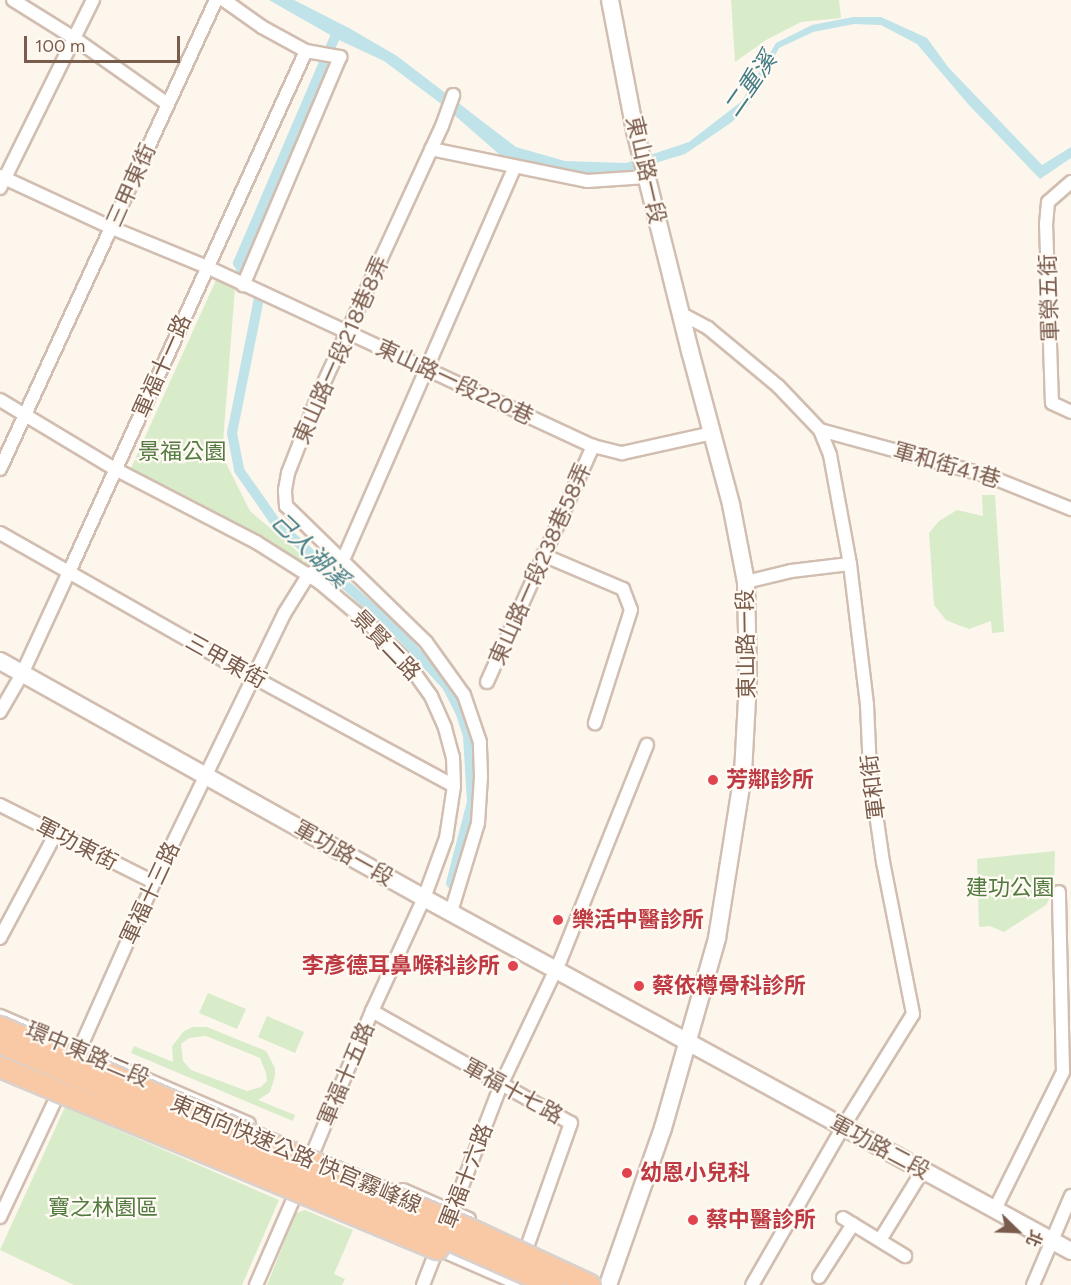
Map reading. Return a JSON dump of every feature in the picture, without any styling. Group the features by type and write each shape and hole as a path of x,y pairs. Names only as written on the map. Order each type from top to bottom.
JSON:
{"highway":[{"name":"東西向快速公路 快官霧峰線","path":"0,1027 468,1228 590,1285"},
{"name":"東西向快速公路 快官霧峰線","path":"0,1043 552,1285"},
{"path":"0,1067 438,1249"}],"main road":[{"name":"東山路一段","path":"608,1285 663,1128 717,938 743,773 748,680 746,582 731,504 635,131 610,0"},
{"name":"軍功路一段","path":"0,661 689,1043"},
{"name":"軍功路二段","path":"689,1043 1071,1251"}],"street":[{"path":"13,0 74,38 166,103"},
{"path":"2,181 93,0"},
{"name":"三甲東街","path":"0,469 112,228 166,103 216,0"},
{"path":"224,0 262,27 306,51 340,57 243,285"},
{"name":"軍福十一路","path":"0,712 22,674 306,51"},
{"name":"東山路一段218巷8弄","path":"451,912 477,823 481,776 480,742 464,695 426,642 286,506 285,490 288,473 321,389 442,126 453,94"},
{"path":"431,149 587,181 647,177"},
{"path":"310,574 342,560 515,167"},
{"name":"東山路一段220巷","path":"2,181 207,267 593,446 622,453 712,433"},
{"name":"軍榮五街","path":"1071,182 1048,202 1046,223 1052,403 1071,412"},
{"name":"軍和街","path":"680,313 708,328 778,386 820,430 837,484 850,564 867,705 870,772 883,862 913,1014 843,1127 752,1285"},
{"name":"景賢二路","path":"0,400 115,469 256,542 310,574 368,622 406,661 421,680 445,728 453,757 454,786 446,838 424,898"},
{"name":"軍和街41巷","path":"820,430 986,475 1032,491 1071,509"},
{"name":"東山路一段238巷58弄","path":"487,682 593,446"},
{"name":"三甲東街","path":"0,533 255,678 454,786"},
{"path":"543,555 623,589 631,610 595,723"},
{"path":"746,582 791,571 850,564"},
{"name":"軍福十三路","path":"0,1217 80,1050 154,882 205,776 255,678 284,614 310,574"},
{"name":"軍福十六路","path":"423,1285 501,1085 556,969 647,745"},
{"name":"軍功東街","path":"0,805 154,882"},
{"path":"0,938 56,833"},
{"path":"995,1209 1064,1072 1059,892"},
{"name":"軍福十五路","path":"256,1285 295,1198 372,1011 424,898"},
{"name":"軍福十七路","path":"372,1011 571,1123 527,1247"},
{"name":"環中東路二段","path":"0,1016 452,1211 602,1285"},
{"name":"環中東路二段","path":"0,1056 399,1226 438,1249 521,1285"},
{"name":"環中東路二段","path":"153,1122 214,1159 295,1198 394,1239 438,1249"},
{"path":"880,1240 923,1170"},
{"path":"1033,1285 1071,1196"},
{"path":"819,1277 848,1221 905,1256"}],"green space":[{"path":"731,0 839,0 841,18 801,22 766,40 735,62"},
{"name":"景福公園","path":"216,280 235,288 222,455 250,511 317,568 310,579 131,468"},
{"path":"982,495 995,495 1004,632 992,633 991,621 969,629 958,625 946,620 934,605 929,533 939,521 957,510 983,516"},
{"name":"建功公園","path":"1055,851 1054,891 1046,905 1004,932 990,926 979,927 977,859"},
{"path":"208,993 246,1009 237,1029 199,1013"},
{"path":"267,1016 304,1032 295,1053 258,1037"},
{"path":"193,1027 207,1027 266,1051 275,1068 275,1076 270,1092 258,1100 295,1115 293,1121 131,1053 134,1046 173,1062 172,1046 184,1031","holes":["206,1036 260,1058 267,1081 261,1087 247,1091 191,1070 183,1061 181,1044 189,1038"]},
{"name":"寶之林園區","path":"65,1107 279,1200 242,1285 74,1285 0,1250"},
{"path":"305,1210 353,1230 334,1274 345,1279 342,1285 267,1285 296,1213"}],"water":[{"name":"二重溪","path":"269,0 294,0 397,56 516,147 565,161 626,163 689,142 742,101 776,43 812,25 853,17 881,17 927,38 948,67 1042,165 1071,147 1071,158 1040,179 968,104 917,44 881,25 854,24 813,32 779,48 749,104 732,122 685,154 626,172 598,175 519,162 500,155 444,106 384,61 339,40"}],"waterway":[{"name":"己人湖溪","path":"338,30 238,263 259,298 232,433 239,470 276,523 394,628 447,686 460,711 468,736 472,802 451,883"}],"place":[{"name":"芳鄰診所","path":"713,780"},
{"name":"樂活中醫診所","path":"558,920"},
{"name":"李彥德耳鼻喉科診所","path":"513,966"},
{"name":"蔡依樽骨科診所","path":"639,986"},
{"name":"幼恩小兒科","path":"627,1173"},
{"name":"蔡中醫診所","path":"693,1220"}]}
